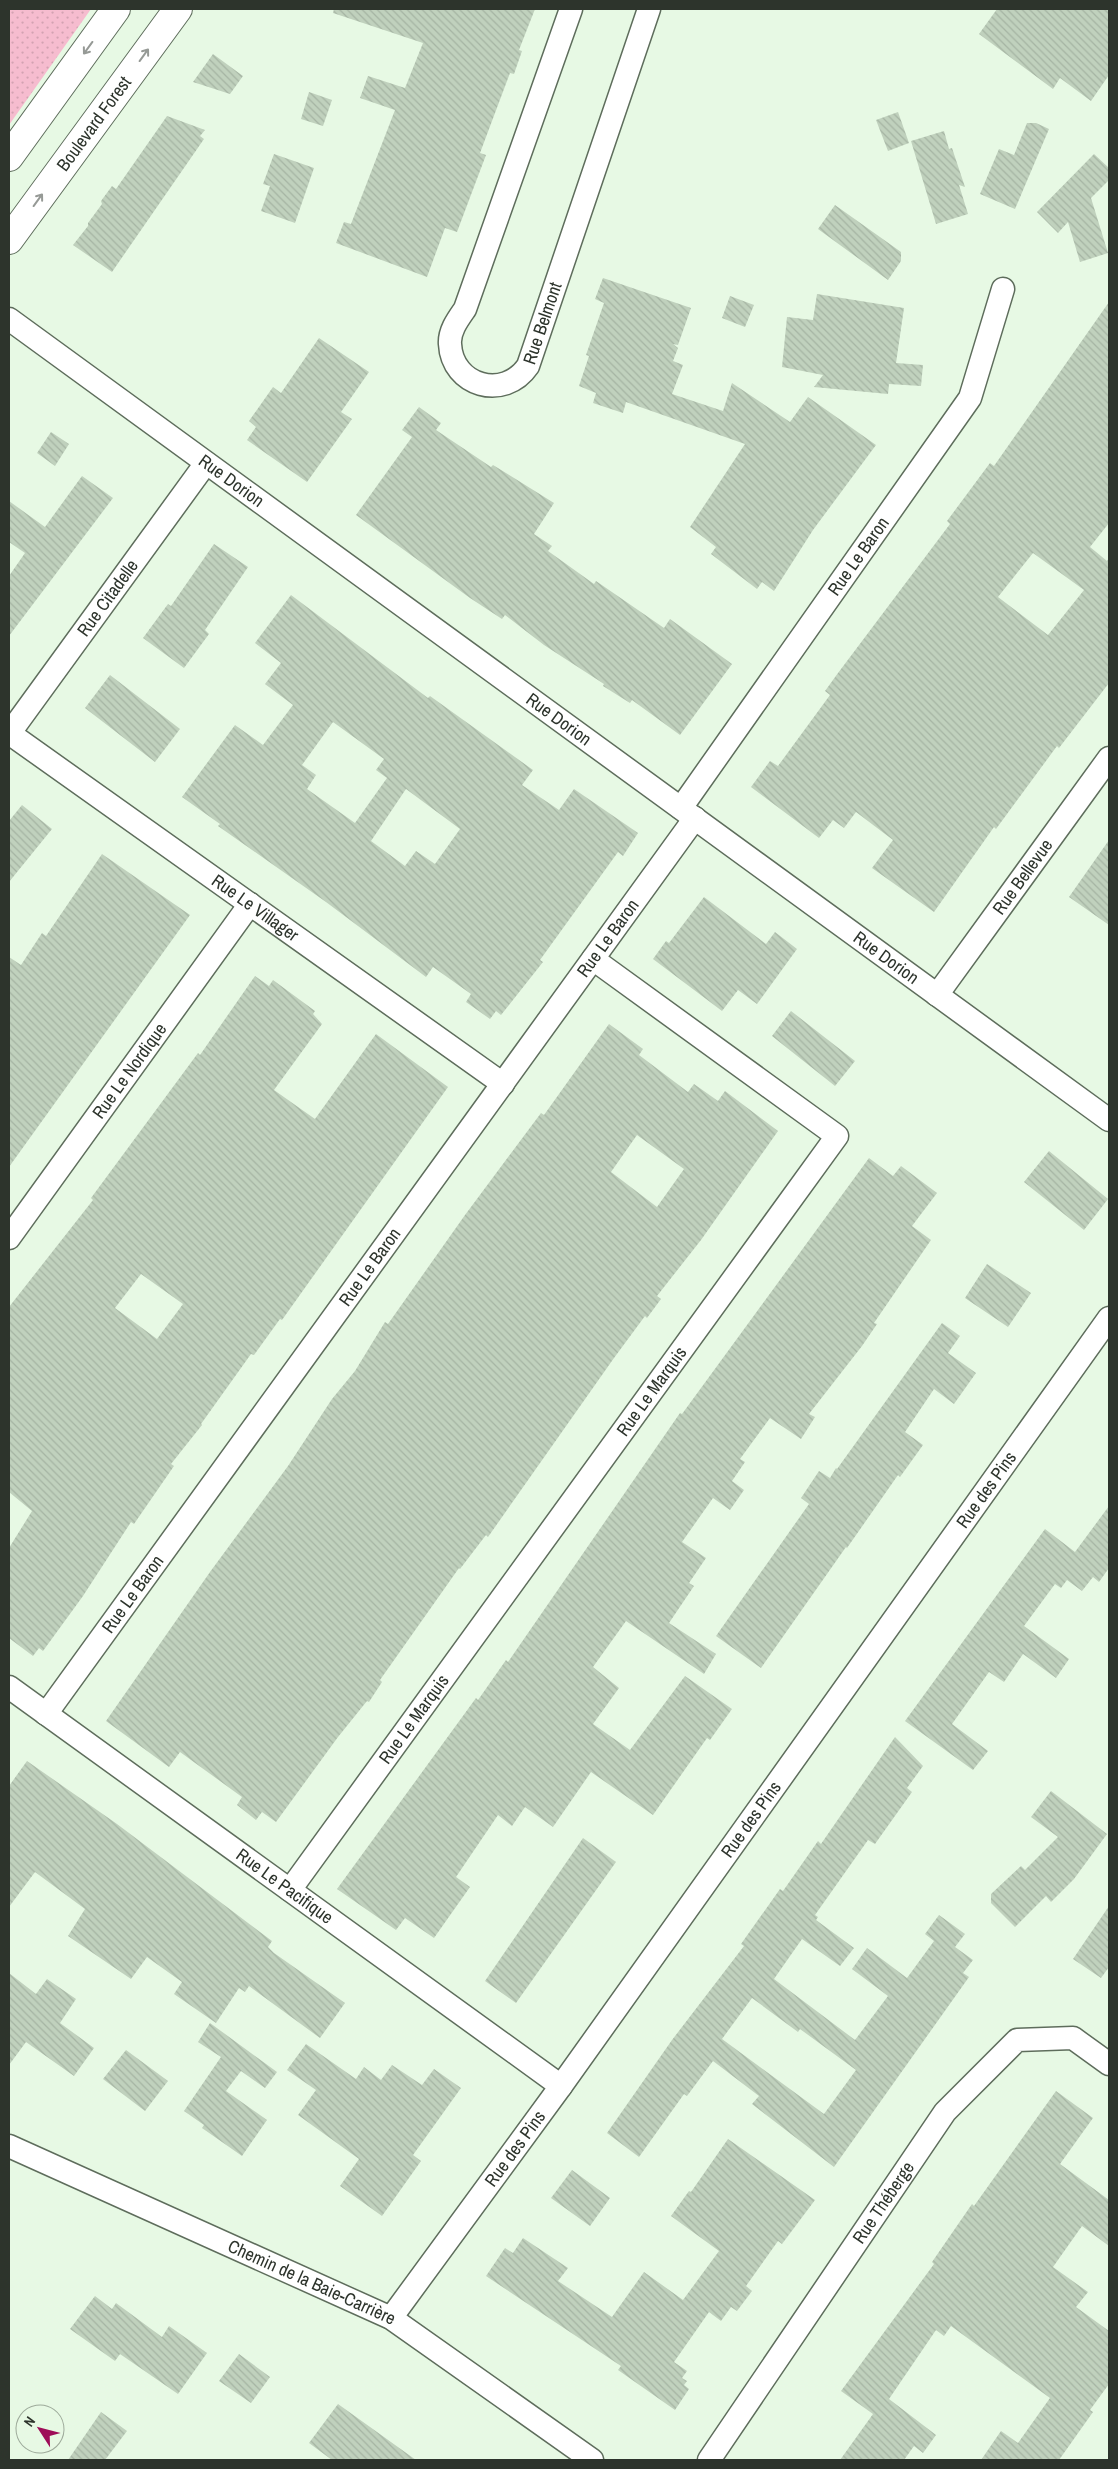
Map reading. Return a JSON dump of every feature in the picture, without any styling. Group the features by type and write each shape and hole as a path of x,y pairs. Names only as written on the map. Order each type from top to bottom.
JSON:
{"street":[{"path":"9,157 116,9"},
{"name":"Boulevard Forest","path":"9,240 178,9"},
{"name":"Rue Belmont","path":"571,9 465,308 454,325 450,342 453,361 464,376 480,384 496,387 508,383 521,376 528,366 649,9"},
{"name":"Rue Le Baron","path":"46,1714 593,959 688,813 970,398 1004,289"},
{"name":"Rue Dorion","path":"9,319 1109,1120"},
{"name":"Rue Citadelle","path":"9,734 206,463"},
{"name":"Rue Le Villager","path":"9,734 502,1084"},
{"name":"Rue Bellevue","path":"937,995 1109,758"},
{"name":"Rue Le Nordique","path":"9,1238 250,904"},
{"name":"Rue Le Marquis","path":"290,1890 837,1136 593,959"},
{"name":"Rue des Pins","path":"391,2318 561,2086 1109,1318"},
{"name":"Rue Le Pacifique","path":"9,1687 561,2086"},
{"name":"Rue Théberge","path":"709,2460 946,2112 1017,2040 1073,2038 1109,2064"},
{"name":"Chemin de la Baie-Carrière","path":"9,2146 391,2318 592,2460"}],"shaded area":[{"path":"9,9 91,9 9,125"}],"building":[{"path":"334,9 535,9 519,50 522,51 514,74 510,73 480,153 486,155 457,232 445,228 427,277 336,243 344,222 351,224 395,110 360,98 368,76 405,88 423,43 333,13"},
{"path":"997,9 1109,9 1109,75 1091,101 1060,78 1053,89 979,34"},
{"path":"213,54 243,76 230,94 193,82"},
{"path":"309,92 332,100 323,126 301,119"},
{"path":"898,112 909,143 888,151 876,120"},
{"path":"167,116 205,130 200,136 204,139 112,272 73,245 102,204 101,201 112,186 116,189"},
{"path":"1027,123 1036,123 1049,129 1015,209 980,194 999,149 1014,155"},
{"path":"944,131 949,149 952,148 965,187 959,185 968,214 936,224 911,141"},
{"path":"274,154 314,168 295,223 261,211 270,186 263,184"},
{"path":"1094,154 1109,168 1109,180 1091,198 1108,253 1080,262 1068,222 1058,233 1037,212"},
{"path":"835,205 901,252 901,261 888,280 818,229"},
{"path":"603,278 691,308 678,345 673,344 678,348 673,361 683,365 672,394 723,411 732,383 790,422 808,397 876,445 813,530 774,591 762,582 757,589 711,554 716,547 690,527 745,444 626,402 623,413 593,403 596,393 579,386 589,356 586,355 604,303 595,299"},
{"path":"817,294 904,308 896,363 923,365 921,386 889,384 888,394 814,387 823,375 782,367 787,317 813,320"},
{"path":"730,296 754,305 745,327 722,318"},
{"path":"1109,302 1109,523 1090,547 1107,561 1109,558 1109,683 1059,748 1057,746 996,829 994,827 934,912 872,868 893,840 856,812 844,828 833,820 819,838 751,787 770,761 778,766 830,695 825,691 950,524 947,521 990,463 994,466","holes":["1033,553 1084,590 1048,635 998,597"]},
{"path":"319,338 369,372 341,412 352,419 307,482 247,440 256,427 249,421 273,387 281,393"},
{"path":"419,407 441,423 436,430 491,467 493,465 554,503 534,534 552,546 548,551 594,584 596,581 664,628 670,619 732,664 680,735 632,700 630,703 603,686 604,684 544,645 505,615 502,619 470,598 356,515 412,437 402,430"},
{"path":"51,432 69,444 55,466 37,453"},
{"path":"82,476 113,498 9,636 9,576 25,553 9,542 9,501 45,527"},
{"path":"214,544 248,567 205,630 209,634 184,668 143,638 168,604 171,606"},
{"path":"291,595 428,698 430,696 533,770 522,785 559,810 574,789 638,833 623,856 618,852 540,960 543,962 501,1015 496,1011 490,1019 466,1002 471,994 433,967 426,977 326,902 218,826 220,824 182,797 235,725 263,745 293,705 265,684 281,663 255,643","holes":["333,722 384,759 376,770 387,778 355,823 307,789 316,775 302,765","406,789 460,829 435,864 416,851 405,866 371,841"]},
{"path":"110,675 180,729 155,762 85,708"},
{"path":"22,805 52,829 9,882 9,821"},
{"path":"1109,840 1109,925 1069,897"},
{"path":"102,854 190,915 9,1167 9,957 21,965 42,933 46,936"},
{"path":"704,897 766,944 775,932 797,949 757,1004 738,990 722,1011 653,959 666,941 669,943"},
{"path":"255,976 269,986 273,980 315,1011 313,1014 322,1024 274,1090 315,1119 376,1034 448,1087 282,1320 280,1319 254,1355 251,1354 202,1425 171,1464 174,1466 134,1524 131,1522 83,1596 43,1651 39,1648 33,1656 9,1638 9,1548 32,1511 9,1492 9,1307 93,1200 91,1198 198,1053 200,1055","holes":["141,1274 183,1304 157,1339 115,1308"]},
{"path":"791,1011 855,1061 835,1086 772,1036"},
{"path":"609,1024 643,1049 639,1055 688,1092 694,1084 718,1101 725,1091 778,1131 701,1240 657,1296 661,1299 647,1318 645,1316 614,1358 488,1537 486,1535 459,1568 380,1680 382,1682 369,1702 367,1701 338,1737 276,1822 262,1812 256,1820 237,1805 242,1797 180,1752 169,1767 106,1721 210,1572 288,1466 332,1399 355,1371 385,1322 388,1324 465,1215 541,1113 544,1115","holes":["637,1135 684,1169 657,1207 611,1172"]},
{"path":"1049,1151 1108,1199 1084,1230 1024,1182"},
{"path":"869,1158 893,1176 901,1166 937,1193 912,1226 931,1240 874,1323 877,1324 862,1346 809,1414 815,1417 801,1439 770,1418 740,1459 745,1462 732,1481 744,1490 730,1510 713,1498 682,1542 706,1558 689,1583 694,1586 669,1623 716,1654 704,1674 626,1621 593,1667 619,1688 593,1724 630,1750 685,1676 732,1709 710,1740 707,1738 653,1815 591,1772 553,1827 525,1807 512,1826 498,1815 456,1877 470,1887 434,1938 405,1918 396,1930 337,1889 476,1698 478,1700 506,1660 508,1662 680,1413 682,1414"},
{"path":"987,1264 1031,1293 1008,1327 965,1298"},
{"path":"942,1323 960,1336 948,1353 976,1373 954,1404 934,1389 905,1432 923,1445 900,1477 898,1475 761,1668 716,1636 809,1504 801,1498 819,1471 830,1478"},
{"path":"1109,1506 1109,1568 1099,1582 1093,1577 1082,1591 1067,1580 1061,1588 1055,1584 1024,1626 1069,1659 1056,1678 1023,1654 1004,1682 989,1672 952,1724 988,1751 973,1770 905,1721 1045,1529 1075,1552"},
{"path":"895,1737 923,1766 907,1788 912,1792 875,1844 868,1840 815,1915 818,1917 816,1920 854,1948 840,1966 802,1939 774,1979 855,2040 888,1996 852,1969 867,1948 907,1978 934,1941 925,1934 939,1915 965,1934 955,1947 973,1960 963,1973 969,1977 834,2167 752,2104 759,2096 713,2061 687,2096 684,2094 639,2157 607,2133 672,2040 744,1946 741,1944 780,1889 783,1891 818,1841 821,1844","holes":["752,1998 798,2032 800,2029 856,2070 824,2114 722,2039"]},
{"path":"27,1761 117,1824 272,1941 268,1947 274,1953 345,2003 320,2038 249,1986 245,1992 239,1988 216,2023 174,1994 182,1982 147,1957 131,1979 68,1936 85,1909 35,1872 9,1907 9,1786"},
{"path":"1051,1791 1107,1834 1074,1879 1051,1902 1046,1896 1015,1927 991,1903 991,1894 1021,1866 1025,1870 1058,1837 1031,1817"},
{"path":"583,1838 616,1862 516,2003 485,1981"},
{"path":"1109,1906 1109,1967 1101,1978 1073,1959"},
{"path":"9,1973 36,1994 47,1979 76,1999 60,2023 94,2048 74,2076 26,2042 9,2065"},
{"path":"210,2023 277,2072 265,2088 241,2071 226,2091 267,2120 242,2156 202,2128 204,2125 184,2111 221,2057 198,2042"},
{"path":"306,2044 356,2079 364,2067 381,2080 392,2065 422,2085 434,2069 461,2088 413,2155 421,2161 382,2216 340,2186 359,2159 298,2115 316,2090 287,2070"},
{"path":"126,2050 168,2081 145,2111 103,2079"},
{"path":"1056,2091 1093,2118 1060,2164 1109,2200 1109,2246 1082,2226 1053,2267 1088,2292 1076,2307 1109,2331 1109,2384 1090,2410 1093,2412 1059,2460 981,2460 1001,2431 1018,2443 1050,2398 951,2326 944,2336 936,2330 889,2399 936,2435 923,2453 914,2446 904,2460 840,2460 873,2414 841,2391 934,2264 932,2262 972,2204 974,2206"},
{"path":"728,2139 815,2200 782,2244 778,2241 746,2286 752,2291 737,2311 731,2307 721,2321 709,2312 674,2362 687,2371 682,2378 687,2381 684,2385 689,2389 675,2410 618,2370 621,2366 486,2276 505,2248 513,2253 523,2238 568,2268 558,2281 612,2317 644,2272 683,2300 719,2251 671,2216 689,2191 691,2192"},
{"path":"572,2170 610,2198 590,2226 551,2198"},
{"path":"95,2296 112,2309 116,2303 162,2337 169,2326 207,2353 178,2394 120,2354 115,2361 70,2329"},
{"path":"239,2354 270,2377 251,2403 219,2381"},
{"path":"338,2404 416,2460 332,2460 309,2443"},
{"path":"101,2412 127,2431 105,2460 68,2460"}]}
